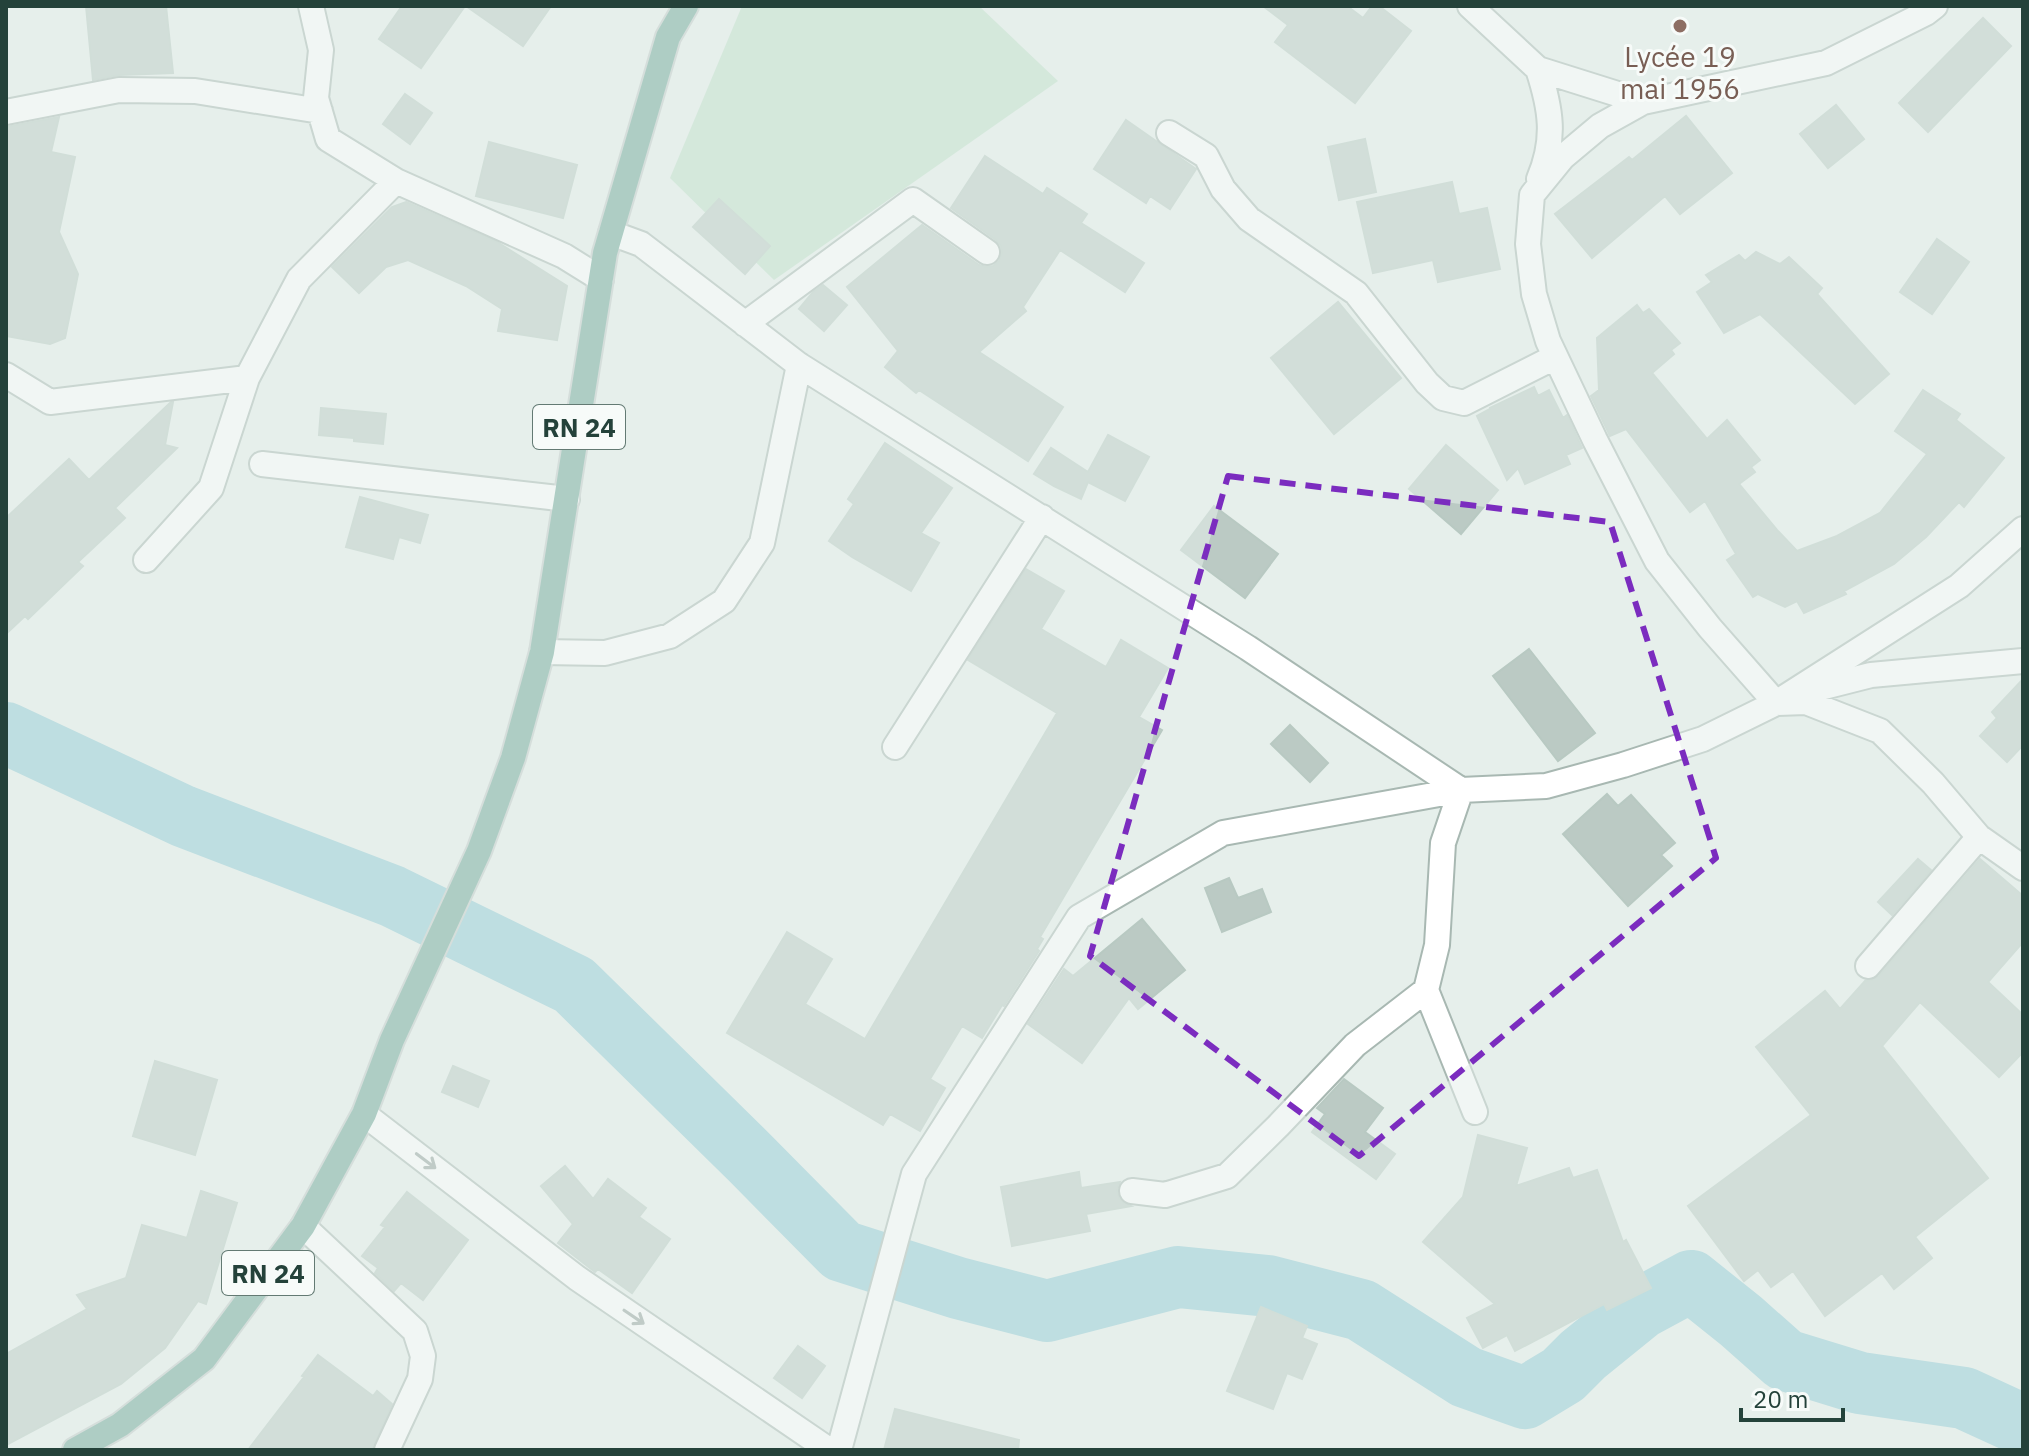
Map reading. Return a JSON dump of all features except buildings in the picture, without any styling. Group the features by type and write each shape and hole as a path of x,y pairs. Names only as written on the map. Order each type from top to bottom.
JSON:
{"main road":[{"name":"RN 24","path":"75,1450 120,1425 204,1359 303,1226 364,1114 392,1040 479,851 513,758 542,652 611,233 668,37 686,6"}],"street":[{"path":"311,6 321,50 316,98 328,139 396,181 564,256 601,279"},
{"path":"1470,6 1538,69 1643,102"},
{"path":"1532,195 1563,157 1600,126 1643,102 1826,63 1935,6"},
{"path":"1538,69 1548,100 1551,133 1545,165 1532,195 1528,244 1534,294 1548,341 1657,561 1710,628 1776,703"},
{"path":"6,112 119,90 195,91 320,111"},
{"path":"1169,133 1206,156 1223,189 1249,219 1356,293 1427,383 1443,398 1464,403 1555,357"},
{"path":"146,560 211,488 247,378 299,279 396,181"},
{"path":"745,324 913,200 987,252"},
{"path":"611,233 641,244 799,365 1248,648 1461,790"},
{"path":"542,652 605,653 670,636 724,601 762,543 799,365"},
{"path":"6,375 50,402 247,378"},
{"path":"262,464 567,499"},
{"path":"895,747 1042,517"},
{"path":"1776,703 1959,586 2022,531"},
{"path":"839,1450 914,1174 1079,917 1223,833 1461,790 1546,786 1703,739 1776,703 1816,688 1871,675 2023,661"},
{"path":"1776,703 1806,702 1880,731 1933,783 1979,837 2023,868"},
{"path":"1461,790 1443,843 1437,945 1426,990 1475,1112"},
{"path":"1868,966 1979,837"},
{"path":"1132,1191 1165,1195 1227,1176 1355,1045 1426,990"},
{"path":"364,1114 577,1278 829,1450"},
{"path":"303,1226 415,1331 423,1356 420,1379 387,1450"}],"highlighted area":[{"path":"1228,476 1610,522 1716,858 1359,1156 1090,956"}],"green space":[{"path":"742,6 979,6 1058,81 774,280 670,178"}],"waterway":[{"path":"6,733 183,816 392,896 574,985 842,1251 958,1288 1047,1311 1178,1277 1268,1286 1361,1310 1466,1377 1525,1398 1563,1375 1641,1308 1691,1281 1785,1360 1860,1383 1964,1398 2023,1425"}],"place":[{"name":"Lycée 19 mai 1956","path":"1680,26"}]}
